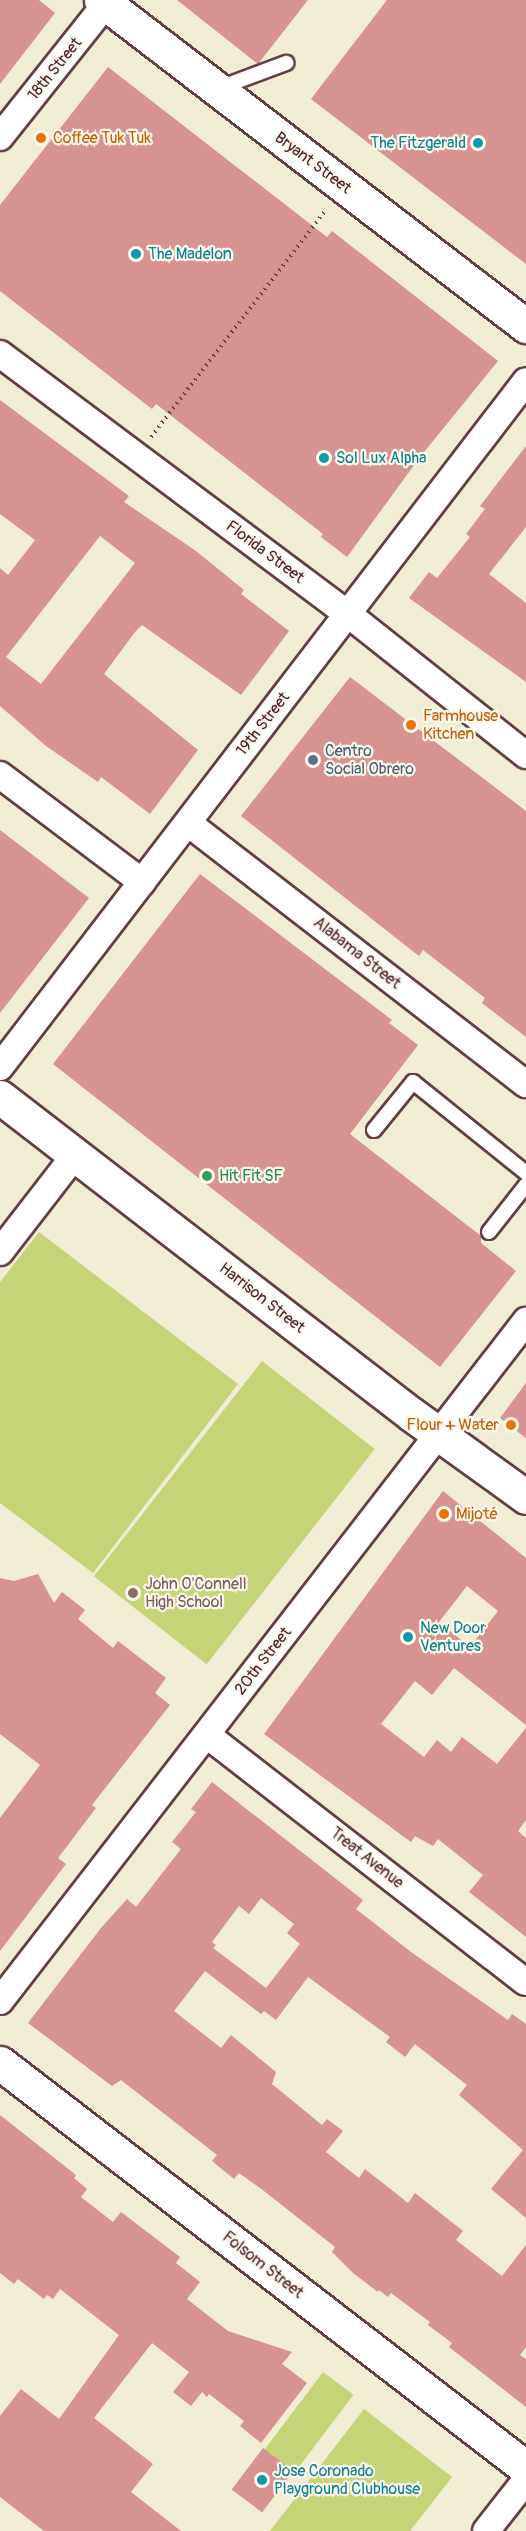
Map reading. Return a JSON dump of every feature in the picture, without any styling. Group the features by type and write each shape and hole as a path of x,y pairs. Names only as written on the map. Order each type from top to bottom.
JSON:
{"street":[{"name":"Bryant Street","path":"105,1 526,326"},
{"name":"18th Street","path":"0,137 105,1"},
{"name":"Florida Street","path":"0,354 138,454 348,614 526,755"},
{"name":"19th Street","path":"0,1067 526,381"},
{"path":"0,775 142,882"},
{"name":"Alabama Street","path":"188,823 526,1084"},
{"name":"Harrison Street","path":"0,1097 526,1497"},
{"path":"0,1252 75,1155"},
{"name":"20th Street","path":"0,2001 526,1321"},
{"name":"Treat Avenue","path":"207,1735 526,1982"},
{"name":"Folsom Street","path":"0,2063 526,2468"},
{"path":"486,2531 526,2480"}],"lane":[{"path":"217,89 286,63"},
{"path":"374,1130 412,1082 526,1173"},
{"path":"489,1232 526,1185"}],"path":[{"path":"138,454 345,187"}],"green space":[{"path":"39,1232 238,1384 93,1573 0,1503 0,1282"},
{"path":"262,1361 375,1449 207,1664 94,1576"},
{"path":"323,2372 353,2395 295,2472 265,2449"},
{"path":"364,2409 452,2477 410,2531 270,2531"}],"building":[{"path":"0,0 39,0 55,13 0,84"},
{"path":"177,0 308,0 258,64"},
{"path":"387,0 526,0 526,264 311,99"},
{"path":"108,67 327,237 332,231 498,361 420,457 347,557 321,537 323,534 156,404 152,409 0,291 0,205"},
{"path":"0,400 129,496 124,502 196,551 244,590 241,594 289,631 241,695 142,625 135,632 104,674 198,750 150,814 101,777 98,782 46,746 0,706 0,568 8,575 35,540 0,514","holes":["100,536 135,563 41,684 6,657"]},
{"path":"526,446 526,527 489,574 526,603 526,682 409,598 429,572 437,578 470,537 466,534 485,509 480,506"},
{"path":"350,677 526,811 526,1037 482,1003 485,998 423,950 419,956 241,816"},
{"path":"0,830 89,898 0,1013"},
{"path":"200,874 392,1020 389,1023 418,1045 350,1134 481,1236 481,1243 516,1271 440,1367 53,1064"},
{"path":"526,1383 526,1438 500,1418"},
{"path":"443,1491 526,1558 526,1725 454,1668 432,1695 415,1681 381,1724 424,1757 437,1740 451,1752 462,1737 497,1764 526,1728 526,1820 518,1831 526,1838 526,1937 469,1892 483,1875 438,1839 433,1846 415,1836 411,1842 264,1734","holes":["467,1586 498,1611 470,1647 439,1622"]},
{"path":"38,1574 54,1603 62,1592 85,1610 78,1619 113,1648 118,1641 166,1678 155,1693 170,1705 92,1805 96,1808 58,1858 66,1864 0,1951 0,1818 40,1765 0,1734 0,1578 14,1581"},
{"path":"212,1782 363,1900 356,1909 411,1952 508,2020 512,2014 526,2024 526,2218 491,2189 523,2150 459,2095 467,2085 415,2044 405,2057 386,2042 390,2037 308,1977 276,2020 264,2011 261,2014 205,1971 174,2011 221,2048 231,2035 276,2072 272,2084 322,2125 327,2119 343,2131 326,2152 359,2178 365,2169 408,2203 415,2193 463,2231 456,2240 502,2276 526,2245 526,2347 520,2355 526,2359 526,2407 449,2347 452,2343 428,2325 430,2322 391,2293 388,2297 379,2290 378,2292 353,2273 332,2252 335,2247 264,2191 239,2173 234,2179 212,2161 217,2155 121,2080 112,2086 28,2023 101,1928 127,1899 136,1907 181,1849 172,1842 196,1812 191,1809","holes":["261,1898 294,1924 287,1933 300,1944 266,1988 213,1948 216,1945 212,1942 239,1906 249,1914"]},
{"path":"0,2115 76,2175 74,2178 87,2189 81,2197 113,2222 121,2212 180,2257 176,2263 200,2282 187,2299 228,2331 292,2352 282,2364 307,2383 261,2443 240,2426 244,2421 209,2394 207,2397 202,2392 191,2406 173,2392 189,2372 152,2343 94,2418 153,2464 131,2492 181,2531 44,2531 0,2497 0,2416 21,2389 59,2419 119,2335 60,2289 53,2299 47,2295 44,2299 18,2279 14,2284 0,2273"},
{"name":"Jose Coronado Playground Clubhouse","path":"263,2448 293,2471 262,2512 232,2490"}],"place":[{"name":"Coffee Tuk Tuk","path":"41,138"},
{"name":"The Fitzgerald","path":"478,143"},
{"name":"The Madelon","path":"136,254"},
{"name":"Sol Lux Alpha","path":"324,458"},
{"name":"Farmhouse Kitchen","path":"411,725"},
{"name":"Centro Social Obrero","path":"313,760"},
{"name":"Hit Fit SF","path":"207,1176"},
{"name":"Flour + Water","path":"511,1425"},
{"name":"Mijoté","path":"444,1514"},
{"name":"John O'Connell High School","path":"133,1593"},
{"name":"New Door Ventures","path":"408,1637"},
{"name":"Jose Coronado Playground Clubhouse","path":"262,2480"}]}
